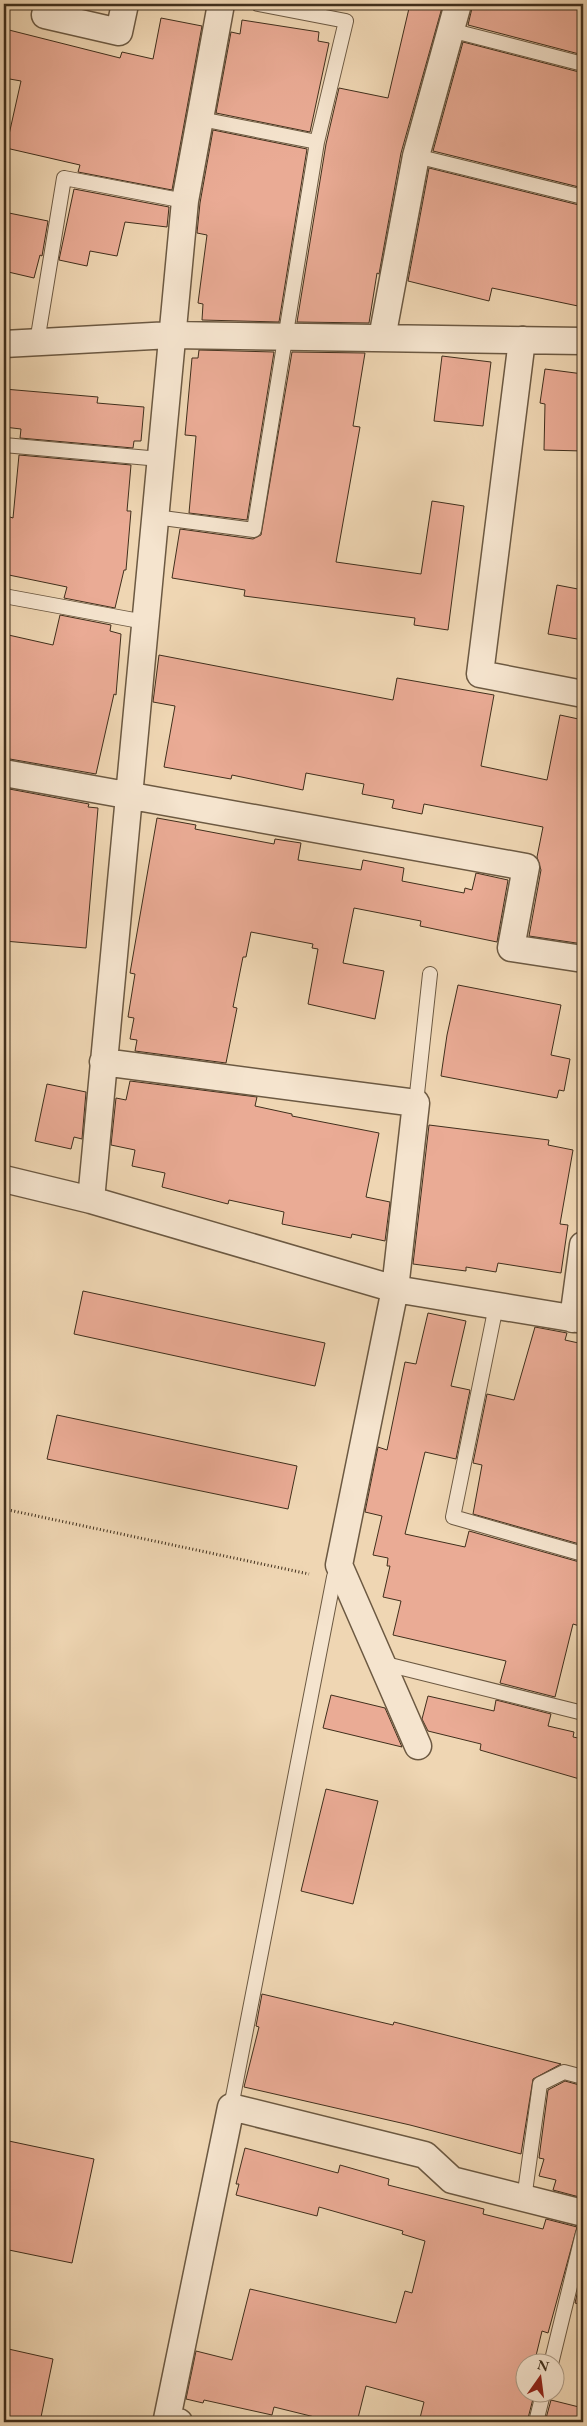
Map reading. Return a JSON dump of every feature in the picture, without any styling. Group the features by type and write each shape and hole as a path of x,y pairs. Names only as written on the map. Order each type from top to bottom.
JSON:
{"street":[{"path":"48,4 45,15 119,32 125,4"},
{"path":"90,1200 185,201 222,4"},
{"path":"382,338 416,156 458,4"},
{"path":"4,344 171,335 583,341"},
{"path":"522,340 480,674 583,694"},
{"path":"4,773 526,867 512,948 583,959"},
{"path":"103,1062 416,1103 395,1289 339,1565 418,1746"},
{"path":"4,1179 90,1200 395,1289 578,1319 583,1245"},
{"path":"171,2421 231,2107 425,2155 452,2180 583,2213"}],"lane":[{"path":"155,517 254,530 317,142 346,21 258,4"},
{"path":"450,30 583,64"},
{"path":"201,119 317,142"},
{"path":"416,156 583,197"},
{"path":"37,342 64,178 185,201"},
{"path":"4,445 160,459"},
{"path":"4,596 145,622"},
{"path":"416,1103 430,974"},
{"path":"496,1306 453,1517 583,1554"},
{"path":"231,2107 334,1577 339,1565"},
{"path":"382,1663 583,1712"},
{"path":"524,2198 540,2084 564,2072 583,2077"},
{"path":"553,2354 583,2233"},
{"path":"536,2422 540,2404"}],"path":[{"path":"4,1509 304,1573"}],"building":[{"path":"410,4 443,4 401,153 369,323 297,322 326,144 339,88 388,98"},
{"path":"473,4 583,4 583,55 468,25"},
{"path":"161,18 202,26 172,190 78,172 80,165 6,148 21,81 4,78 4,51 9,30 120,58 122,52 153,59"},
{"path":"242,20 319,32 318,41 329,43 310,132 216,113 231,32 240,34"},
{"path":"463,42 583,73 583,188 433,151"},
{"path":"213,130 307,149 279,322 202,320 203,304 198,303 207,235 197,233 200,203"},
{"path":"429,168 583,206 583,301 579,300 578,306 492,288 489,301 408,281"},
{"path":"74,189 169,207 167,227 125,222 117,256 90,251 87,266 59,260"},
{"path":"4,212 48,221 42,256 40,255 34,278 4,271"},
{"path":"199,350 274,352 247,520 189,513 196,436 185,435 192,358 198,358"},
{"path":"292,352 365,353 353,426 360,427 336,562 421,574 432,501 464,506 448,630 414,625 415,618 244,596 245,590 172,578 180,529 253,539 261,535"},
{"path":"442,356 491,362 483,426 434,421"},
{"path":"545,369 583,374 583,451 544,450 545,404 540,403"},
{"path":"4,389 98,397 97,403 144,407 141,441 134,441 133,448 20,438 21,429 4,427"},
{"path":"19,455 131,465 127,511 131,511 126,570 124,570 115,608 64,598 67,587 4,574 4,515 13,518"},
{"path":"557,585 583,590 583,640 548,634"},
{"path":"60,615 111,625 110,631 121,634 116,695 114,694 96,774 4,758 4,634 53,645"},
{"path":"159,655 393,700 397,678 494,695 481,766 547,780 560,715 583,720 583,944 529,936 541,870 537,857 543,827 424,804 422,814 392,808 394,800 362,794 364,784 306,773 303,790 232,775 231,779 164,767 175,706 153,702"},
{"path":"4,788 89,804 88,807 98,808 86,948 4,941"},
{"path":"157,818 196,825 195,829 274,844 275,839 301,843 298,860 361,870 363,860 404,868 402,881 464,893 465,888 472,890 476,873 508,880 497,942 420,926 421,921 354,908 343,963 384,971 375,1019 308,1004 318,949 312,948 313,944 251,932 246,957 243,957 233,1007 237,1008 226,1063 135,1051 137,1040 130,1039 134,1018 128,1017 135,974 130,973"},
{"path":"458,985 561,1005 551,1055 570,1059 564,1091 559,1090 557,1098 441,1076 447,1035"},
{"path":"130,1081 257,1097 255,1106 292,1114 292,1116 379,1133 366,1197 390,1202 385,1241 352,1234 351,1238 282,1224 284,1212 229,1200 228,1204 162,1187 165,1173 132,1166 135,1150 111,1145 116,1098 126,1100"},
{"path":"47,1084 86,1092 82,1139 74,1137 71,1149 35,1141"},
{"path":"429,1125 549,1140 548,1145 573,1150 560,1224 568,1225 561,1273 498,1263 496,1272 466,1267 466,1271 413,1264"},
{"path":"83,1291 325,1343 315,1386 74,1334"},
{"path":"428,1313 466,1321 451,1386 470,1390 456,1459 425,1452 405,1534 465,1547 469,1531 583,1563 583,1627 573,1624 555,1697 500,1683 506,1661 393,1635 401,1601 383,1597 390,1566 387,1566 388,1558 373,1555 382,1516 365,1512 378,1447 387,1450 405,1362 416,1364"},
{"path":"535,1327 567,1333 565,1340 583,1344 583,1545 473,1514 482,1465 473,1463 487,1394 514,1400"},
{"path":"57,1415 297,1466 288,1509 47,1459"},
{"path":"331,1695 385,1708 402,1747 323,1728"},
{"path":"428,1696 494,1711 496,1700 551,1714 548,1726 574,1732 573,1737 583,1739 583,1780 480,1750 481,1744 428,1731 422,1719"},
{"path":"326,1789 378,1801 353,1904 301,1891"},
{"path":"262,1994 393,2025 394,2022 561,2064 533,2079 521,2154 410,2125 244,2087 259,2027 256,2026"},
{"path":"565,2081 583,2086 583,2198 553,2190 556,2180 539,2176 544,2159 539,2158 548,2090"},
{"path":"4,2140 94,2159 72,2263 4,2249"},
{"path":"245,2148 338,2173 340,2165 389,2179 388,2185 484,2209 483,2214 543,2229 546,2219 577,2227 548,2333 542,2331 536,2354 514,2354 514,2404 532,2404 527,2422 419,2422 424,2402 366,2386 357,2422 335,2422 274,2407 272,2415 204,2400 203,2403 186,2399 196,2351 232,2360 250,2289 396,2323 405,2291 412,2293 425,2241 402,2234 403,2231 319,2207 317,2216 236,2195 239,2184 236,2184"},
{"path":"583,2269 583,2305 575,2303"},
{"path":"4,2348 53,2359 40,2422 4,2422"},
{"path":"564,2403 583,2408 583,2422 545,2422 550,2404"}]}
